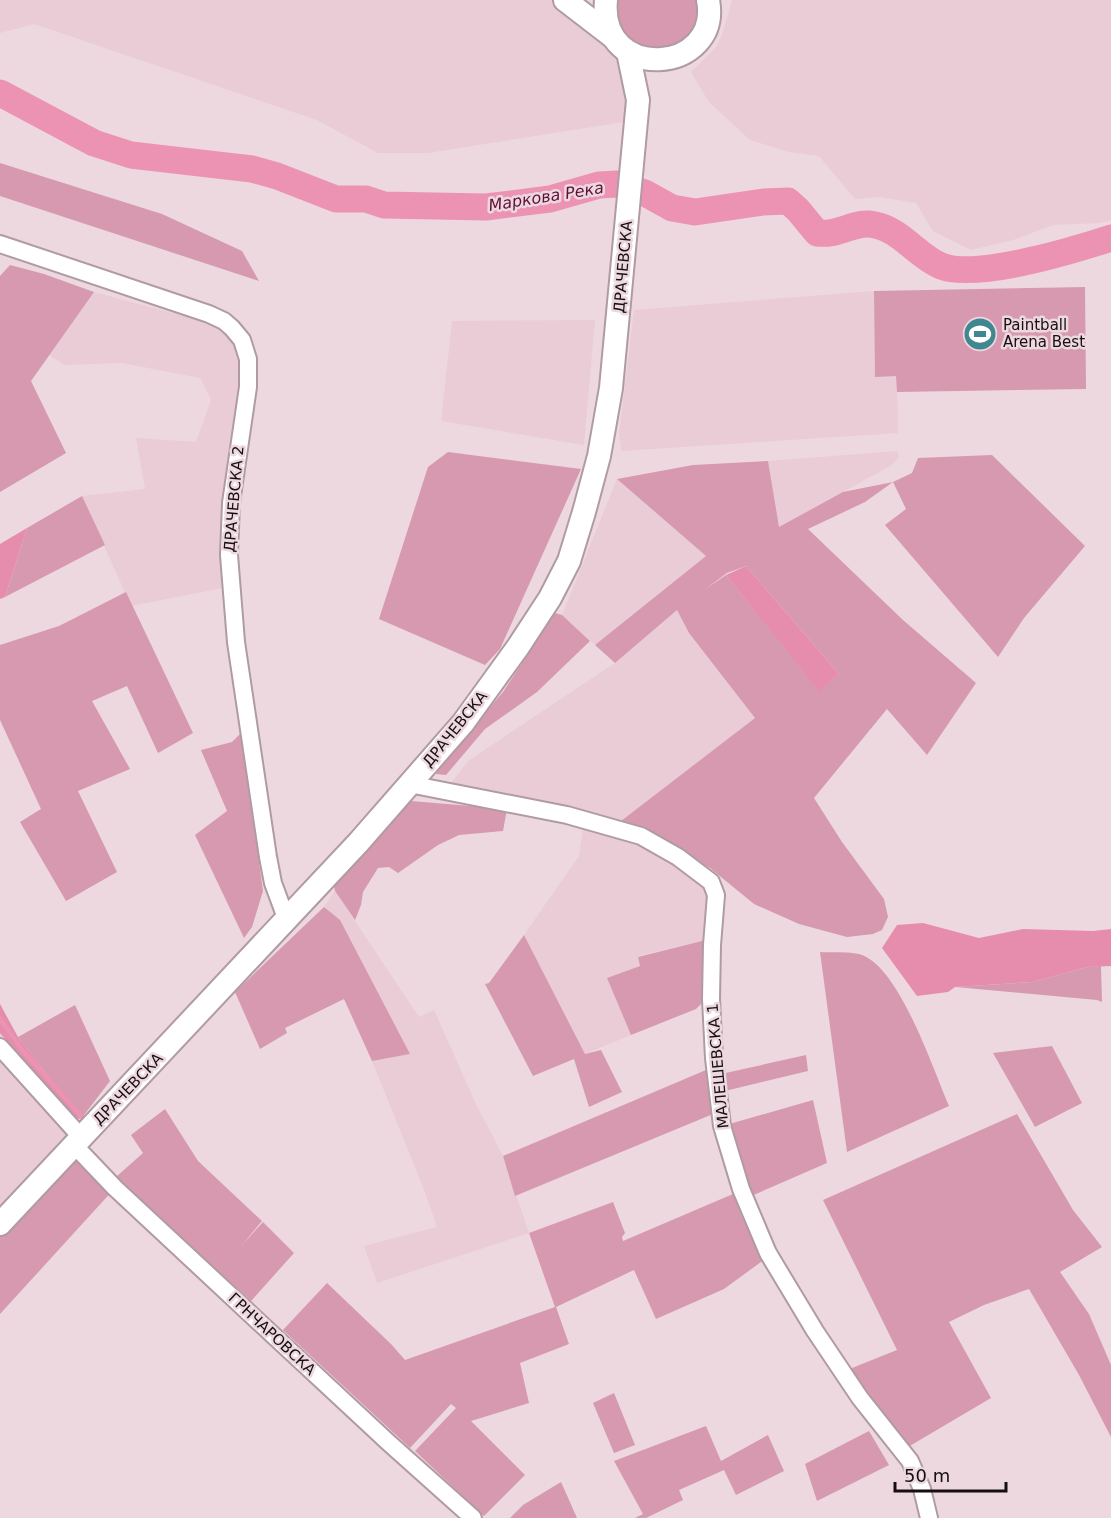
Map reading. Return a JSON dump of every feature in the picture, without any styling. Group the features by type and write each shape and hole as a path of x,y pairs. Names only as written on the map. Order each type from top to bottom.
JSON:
{"main road":[{"path":"565,0 645,60 676,57 697,42 708,18 709,2"},
{"name":"ДРАЧЕВСКА","path":"0,1224 357,843 463,723 518,647 550,598 569,561 599,456 611,388 638,99 621,44 606,18 606,0"},
{"name":"ДРАЧЕВСКА","path":"638,99 663,60"}],"street":[{"name":"ДРАЧЕВСКА 2","path":"0,244 209,314 224,321 242,340 248,359 248,387 231,503 229,555 236,642 268,857 273,883 286,918"},
{"name":"МАЛЕШЕВСКА 1","path":"409,784 567,815 641,836 678,857 711,882 716,896 712,966 714,1058 722,1126 741,1189 768,1253 815,1331 860,1398 910,1461 922,1489 929,1518"},
{"name":"ГРНЧАРОВСКА","path":"0,1047 78,1141 149,1220 473,1518"}],"shaded area":[{"path":"0,0 493,0 494,2 494,0 565,0 613,37 636,120 428,153 378,153 317,120 34,24 0,33"},
{"path":"614,0 700,0 699,24 679,47 649,52 623,37"},
{"path":"732,0 1111,0 1111,221 1053,225 1013,240 971,250 933,231 916,203 880,197 855,199 819,156 789,152 750,140 709,102 691,72 716,47 722,35"},
{"path":"0,163 162,214 242,251 259,281 0,196"},
{"path":"10,265 44,274 94,292 31,381 66,453 0,492 0,276"},
{"name":"Paintball Arena Best","path":"1085,287 1086,389 897,392 896,376 875,377 874,291"},
{"path":"874,291 875,376 897,376 898,433 621,451 619,434 634,310"},
{"path":"94,292 191,318 228,333 240,348 240,401 220,533 223,588 131,606 82,496 145,489 136,438 196,442 211,400 200,378 122,363 65,365 49,355"},
{"path":"595,320 584,445 441,421 452,321"},
{"path":"897,451 899,457 892,465 778,528 768,461"},
{"path":"448,452 581,469 500,649 485,665 379,619 428,467"},
{"path":"992,455 1085,546 1024,618 998,657 885,525 906,509 893,482 912,473 918,458"},
{"path":"768,461 779,527 843,492 893,482 865,502 808,529 903,620 976,683 927,755 887,709 814,798 842,842 884,899 888,917 882,930 873,934 847,937 799,924 754,904 710,868 621,821 755,718 689,633 677,610 615,663 595,645 706,556 617,479 693,465","holes":["746,566 839,674 819,690 726,575 704,590 727,573"]},
{"path":"617,479 706,556 595,645 562,615"},
{"path":"82,496 105,545 5,597 27,528"},
{"path":"27,528 5,597 0,599 0,544"},
{"path":"746,566 839,674 819,691 726,575"},
{"path":"126,592 193,733 158,753 127,686 92,701 130,769 78,791 117,872 66,901 20,822 41,809 0,720 0,645 59,626"},
{"path":"677,609 689,633 755,718 621,821 511,794 460,788 452,782 468,761 615,663"},
{"path":"555,613 562,615 590,641 537,692 485,729 446,775 436,774 444,761 503,692"},
{"path":"241,733 263,891 252,927 244,938 195,835 227,811 201,750 232,742"},
{"path":"411,801 507,809 503,831 459,835 438,845 398,873 389,867 378,868 363,892 355,920 335,891 333,880"},
{"path":"584,820 641,836 679,864 708,893 706,940 638,956 640,966 607,978 631,1035 585,1054 524,935 579,856"},
{"path":"335,891 419,1017 434,1010 475,1102 503,1156 529,1233 377,1283 364,1246 437,1227 372,1061 410,1054 324,907"},
{"path":"324,907 340,920 410,1054 372,1061 344,999 285,1028 287,1033 260,1049 235,992"},
{"path":"923,923 979,938 1023,929 1093,931 1111,929 1111,966 1087,967 1033,982 955,987 948,992 917,996 882,948 897,925"},
{"path":"524,935 585,1054 601,1050 622,1092 589,1107 574,1059 533,1076 485,984 489,983"},
{"path":"706,940 702,1003 696,1009 631,1035 607,978 640,966 638,957"},
{"path":"820,952 862,955 876,964 889,979 914,1022 949,1106 847,1152"},
{"path":"1101,966 1102,1002 955,987 1033,982 1087,967"},
{"path":"0,1004 18,1037 81,1119 73,1118 0,1033"},
{"path":"75,1005 110,1081 81,1119 18,1037"},
{"path":"0,1033 81,1125 0,1207"},
{"path":"1052,1046 1082,1103 1035,1127 993,1053"},
{"path":"806,1055 808,1071 721,1092 721,1074"},
{"path":"706,1070 713,1114 515,1196 503,1156"},
{"path":"813,1100 827,1163 749,1197 726,1125"},
{"path":"165,1109 198,1161 262,1221 242,1245 263,1222 294,1253 251,1301 116,1177 143,1153 131,1135"},
{"path":"1017,1114 1073,1210 1102,1247 1060,1272 1089,1314 1111,1365 1111,1437 1079,1375 1029,1289 984,1305 949,1322 991,1398 908,1447 847,1370 897,1350 823,1200"},
{"path":"74,1145 115,1188 0,1314 0,1223"},
{"path":"733,1194 742,1217 765,1259 724,1289 656,1319 634,1270 556,1307 569,1344 520,1363 529,1403 471,1421 525,1475 484,1516 415,1451 456,1408 451,1404 410,1448 283,1330 327,1283 405,1360 555,1307 529,1233 613,1202 625,1233 622,1237 623,1241"},
{"path":"614,1393 635,1445 614,1453 593,1403"},
{"path":"706,1426 721,1461 768,1435 784,1471 736,1495 724,1470 679,1490 683,1500 646,1518 635,1518 643,1514 614,1461"},
{"path":"869,1431 889,1465 817,1501 805,1464"},
{"path":"561,1482 577,1518 510,1518 523,1505"}],"waterway":[{"name":"Маркова Река","path":"0,93 94,143 131,155 252,169 277,176 336,199 366,199 384,205 486,207 550,199 599,185 617,184 645,193 672,208 695,212 763,202 788,201 817,233 868,224 875,225 893,232 932,262 957,269 977,269 1025,262 1111,238"},
{"path":"0,1019 24,1052 82,1117"}],"place":[{"name":"Paintball Arena Best","path":"980,334"}]}
